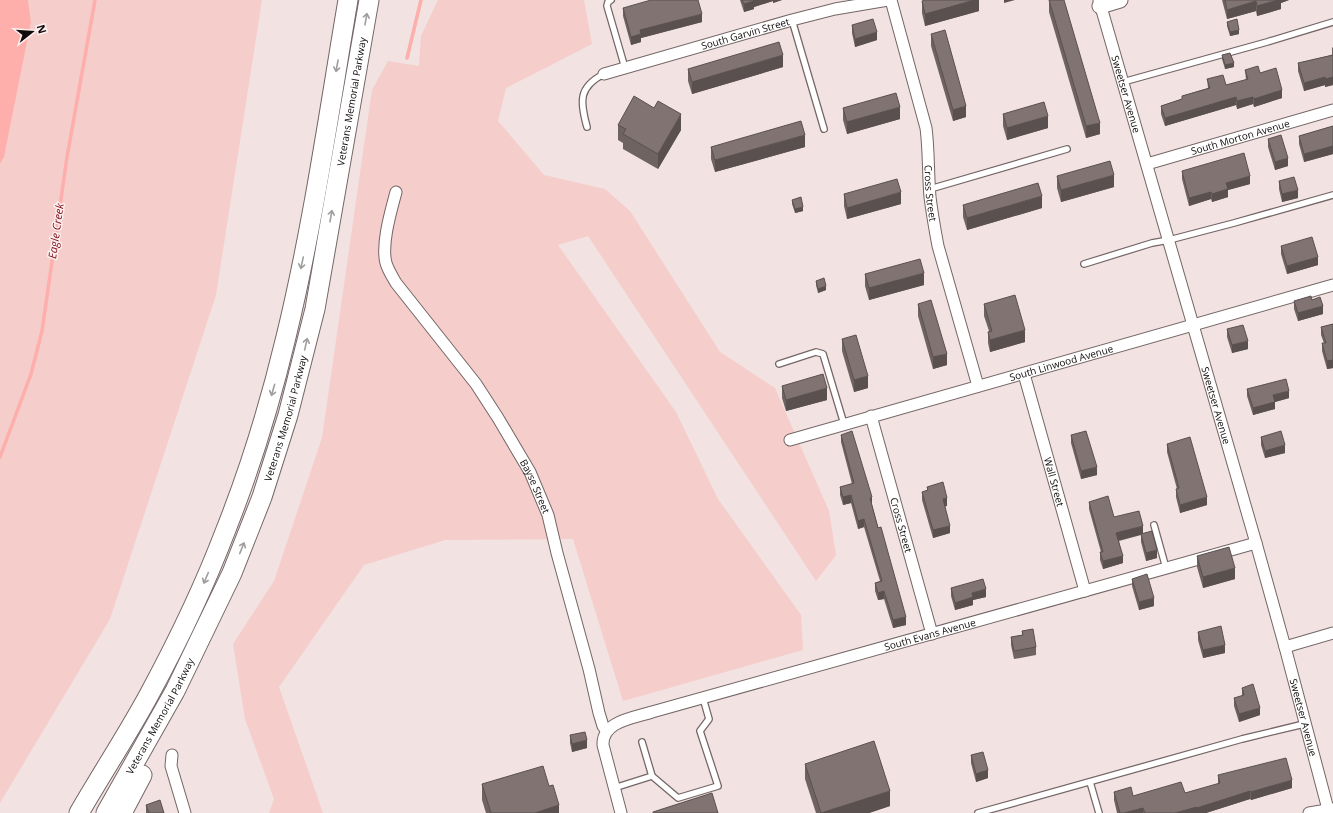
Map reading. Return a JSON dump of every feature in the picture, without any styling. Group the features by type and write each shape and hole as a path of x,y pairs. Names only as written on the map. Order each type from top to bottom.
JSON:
{"highway":[{"name":"Veterans Memorial Parkway","path":"79,813 149,695 195,602 225,533 260,433 286,336 304,256 348,0"},
{"name":"Veterans Memorial Parkway","path":"112,811 175,691 232,573 262,497 288,415 314,309 369,0"}],"street":[{"name":"South Garvin Street","path":"604,74 792,20 834,4 888,0"},
{"name":"Cross Street","path":"891,0 926,128 930,189 938,246 978,386"},
{"path":"1100,3 1120,0"},
{"name":"Sweetser Avenue","path":"1100,3 1256,543 1285,647 1304,724 1330,811"},
{"name":"South Morton Avenue","path":"1147,164 1333,110"},
{"name":"Bayse Street","path":"396,192 385,242 384,252 388,270 476,384 530,472 548,514 556,553 589,669 599,713 603,726 607,731"},
{"name":"South Linwood Avenue","path":"790,440 1333,285"},
{"name":"Wall Street","path":"1024,374 1085,590"},
{"name":"Cross Street","path":"871,416 932,634"},
{"name":"South Evans Avenue","path":"607,731 618,723 703,698 1256,543"},
{"path":"1285,647 1333,633"},
{"path":"607,731 603,740 603,745 621,813"},
{"path":"172,755 170,762 185,813"},
{"path":"1309,813 1330,811"}],"lane":[{"path":"611,0 608,2 607,6 624,68"},
{"path":"792,20 824,129"},
{"path":"1123,82 1333,22"},
{"path":"587,127 582,108 583,96 587,86 604,74"},
{"path":"930,189 1067,149"},
{"path":"1084,264 1152,243 1169,240 1333,195"},
{"path":"778,364 816,352 823,354 844,424"},
{"path":"1154,525 1166,568"},
{"path":"642,742 652,776 678,798 718,786 700,732 709,719 703,698"},
{"path":"978,813 1242,739 1304,724"},
{"path":"614,788 652,776"},
{"path":"1090,782 1099,813"}],"shaded area":[{"path":"0,0 28,0 31,22 4,157 0,164"},
{"path":"28,0 262,0 216,295 110,619 0,803 0,164 4,157 31,22"},
{"path":"438,0 584,0 592,44 506,88 498,121 544,175 605,189 630,211 720,352 775,388 829,511 836,555 816,581 588,236 558,245 676,412 718,499 801,615 803,650 623,701 573,539 445,540 364,565 279,687 323,813 269,813 274,799 245,719 233,644 274,581 322,438 372,90 388,61 419,66 421,36"}],"building":[{"path":"651,0 698,0 702,14 640,30 641,34 631,37 623,8"},
{"path":"742,0 753,0 754,1 744,4"},
{"path":"975,0 925,14 922,1"},
{"path":"1049,0 1064,0 1100,123 1086,126"},
{"path":"1225,0 1278,0 1257,6 1256,1 1227,10"},
{"path":"873,19 877,32 855,39 852,25"},
{"path":"1237,19 1239,30 1230,32 1227,22"},
{"path":"945,30 966,106 953,110 931,34"},
{"path":"779,42 783,55 692,82 688,69"},
{"path":"1230,53 1234,63 1225,65 1222,55"},
{"path":"1333,55 1333,77 1325,79 1325,77 1304,83 1298,63"},
{"path":"1258,66 1260,73 1276,68 1282,90 1254,99 1253,97 1237,101 1236,97 1165,118 1161,106 1182,99 1182,96 1210,88 1207,79 1223,75 1226,85 1248,79 1245,70"},
{"path":"896,93 900,107 847,122 843,108"},
{"path":"634,96 654,108 658,101 681,114 658,154 623,134 626,129 618,125"},
{"path":"1044,102 1048,116 1007,128 1003,114"},
{"path":"801,121 805,135 715,160 711,147"},
{"path":"1333,126 1333,146 1304,154 1299,136"},
{"path":"1281,135 1288,158 1275,162 1268,139"},
{"path":"1244,153 1250,176 1226,183 1228,189 1212,194 1211,192 1189,198 1182,171"},
{"path":"1110,161 1114,175 1061,190 1057,176"},
{"path":"1294,177 1298,190 1282,194 1279,181"},
{"path":"897,179 901,192 847,208 844,194"},
{"path":"1038,183 1042,196 967,218 963,205"},
{"path":"801,197 803,207 795,209 792,200"},
{"path":"1312,237 1318,257 1287,266 1281,246"},
{"path":"920,259 924,273 869,288 865,274"},
{"path":"824,278 826,286 818,289 816,281"},
{"path":"1015,295 1025,330 990,340 988,332 992,331 984,304"},
{"path":"1311,296 1312,300 1320,297 1323,306 1298,313 1294,301"},
{"path":"931,300 947,354 933,357 918,304"},
{"path":"1333,324 1333,360 1327,361 1322,343 1326,343 1321,327"},
{"path":"1243,325 1248,341 1232,345 1227,329"},
{"path":"856,335 868,376 854,380 842,339"},
{"path":"823,374 827,388 786,400 782,386"},
{"path":"1286,379 1289,391 1273,395 1275,402 1253,408 1247,389"},
{"path":"852,431 872,497 870,498 878,528 881,527 906,617 893,620 884,591 878,593 875,583 882,581 864,519 858,521 851,495 843,497 840,487 854,483 841,435"},
{"path":"1086,431 1097,467 1081,471 1071,435"},
{"path":"1281,431 1285,445 1265,451 1261,437"},
{"path":"1190,437 1207,497 1180,505 1176,489 1179,488 1167,444"},
{"path":"943,482 947,498 943,499 950,526 933,530 922,492 928,490 927,487"},
{"path":"1108,496 1114,517 1139,511 1143,526 1116,533 1123,556 1103,561 1100,552 1103,552 1089,502"},
{"path":"1152,531 1157,550 1146,553 1141,534"},
{"path":"1229,547 1235,568 1203,577 1197,556"},
{"path":"1147,574 1154,598 1139,602 1132,579"},
{"path":"983,579 986,589 972,593 973,597 955,603 951,588"},
{"path":"1221,626 1225,645 1203,650 1198,632"},
{"path":"1033,629 1036,647 1014,651 1011,637 1023,635 1022,631"},
{"path":"1253,684 1260,708 1239,714 1234,698 1244,695 1242,688"},
{"path":"585,732 587,740 572,744 570,735"},
{"path":"874,741 890,791 821,813 805,764"},
{"path":"983,752 988,770 976,774 971,755"},
{"path":"1286,758 1292,780 1175,813 1145,813 1143,808 1120,813 1114,792 1131,787 1133,796 1181,782 1185,793 1220,783 1218,775"},
{"path":"543,766 549,786 553,785 559,805 535,813 491,813 482,784"},
{"path":"712,793 718,813 653,813 653,812"},
{"path":"160,800 164,813 149,813 146,805"}],"waterway":[{"name":"Eagle Creek","path":"0,457 31,374 42,331 67,157 95,0"},
{"path":"407,58 421,0"}]}
